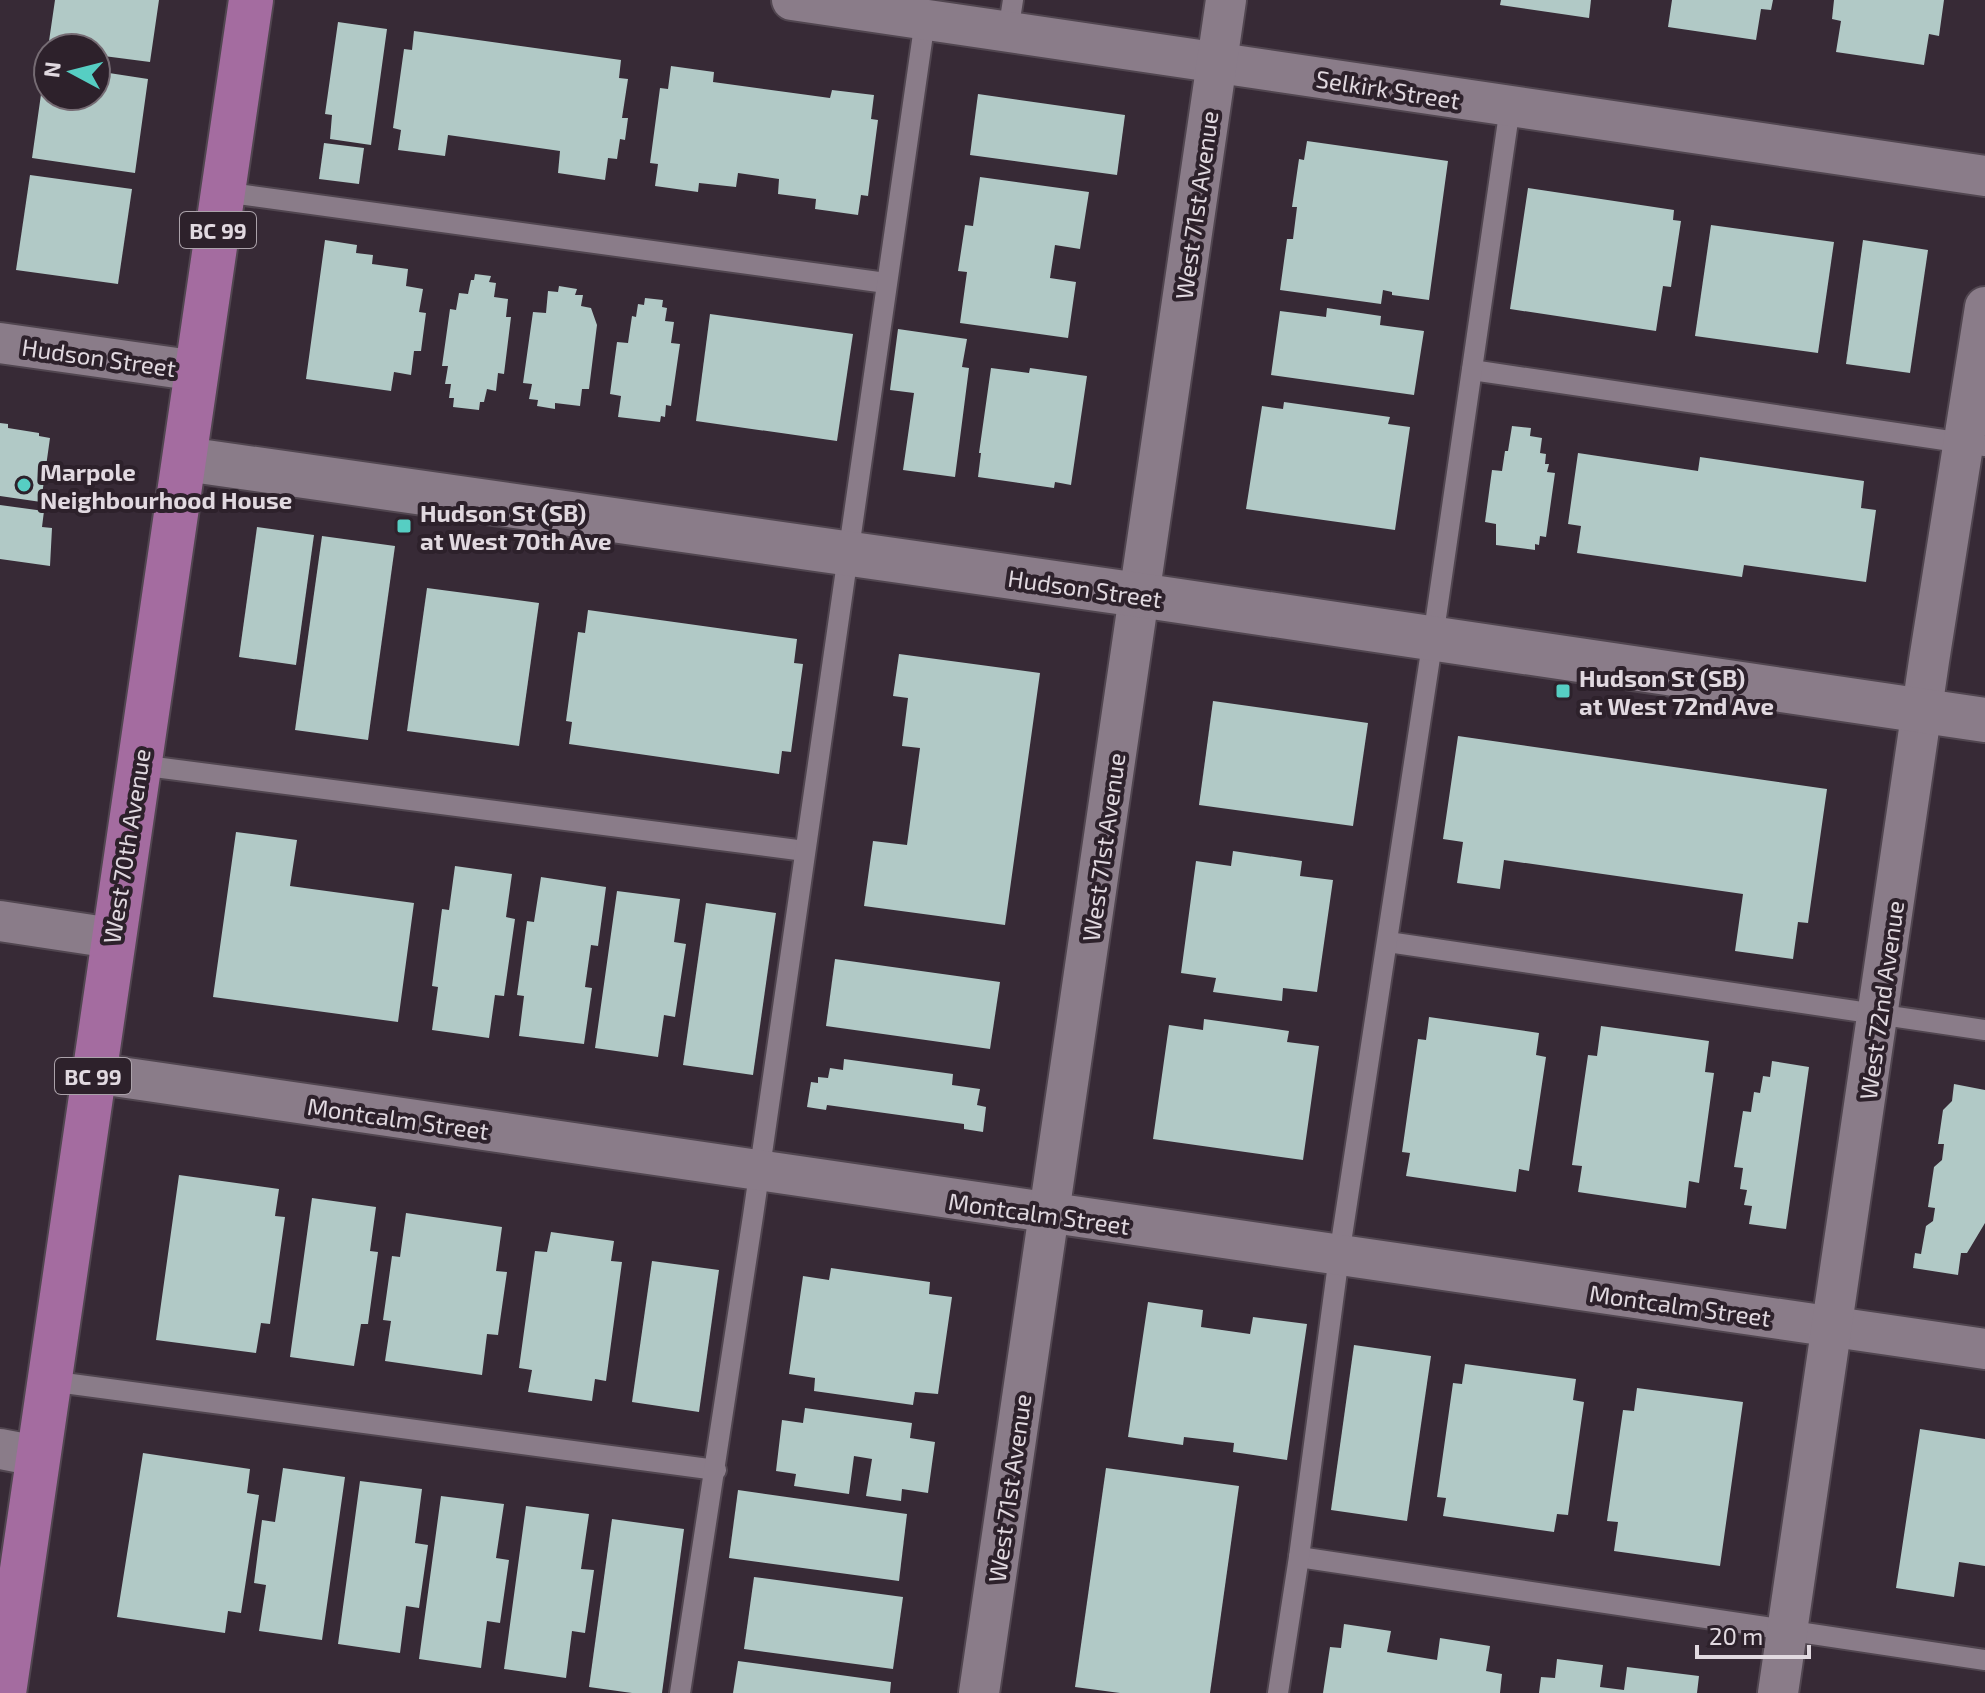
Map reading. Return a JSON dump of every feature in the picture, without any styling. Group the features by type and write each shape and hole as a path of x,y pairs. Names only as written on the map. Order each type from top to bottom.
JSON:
{"highway":[{"name":"West 70th Avenue","path":"12,1692 19,1453 49,1381 251,0"}],"street":[{"name":"Selkirk Street","path":"792,0 925,20 1010,16 1217,63 1985,176"},
{"name":"West 71st Avenue","path":"979,1693 1226,0"},
{"name":"West 72nd Avenue","path":"1778,1693 1923,711 1974,445 1985,307"},
{"name":"Hudson Street","path":"0,343 198,371"},
{"name":"Hudson Street","path":"185,459 1985,720"},
{"path":"0,921 112,938"},
{"name":"Montcalm Street","path":"93,1073 1985,1349"}],"lane":[{"path":"680,1693 716,1470 925,20"},
{"path":"1278,1693 1339,1256 1510,107"},
{"path":"223,192 886,283"},
{"path":"1472,370 1974,445"},
{"path":"139,765 805,851"},
{"path":"1388,942 1985,1030"},
{"path":"49,1381 716,1470"},
{"path":"1299,1557 1985,1660"}],"building":[{"path":"55,0 159,0 150,62 112,57 112,32 50,32"},
{"path":"1501,0 1591,0 1589,18 1500,5"},
{"path":"1672,0 1773,0 1771,10 1761,9 1756,40 1668,27"},
{"path":"1834,0 1944,0 1939,36 1929,34 1924,65 1836,52 1841,21 1832,19"},
{"path":"338,22 387,29 371,145 330,139 332,115 325,114"},
{"path":"414,31 621,60 619,78 628,79 622,118 628,118 625,140 620,139 617,159 608,158 605,180 558,173 560,151 448,135 445,156 398,150 401,130 393,128 404,49 412,50"},
{"path":"671,66 714,72 713,82 830,98 832,90 874,95 871,119 878,120 868,196 861,195 858,215 815,209 816,199 778,194 779,179 738,173 736,187 699,183 698,192 655,186 658,164 650,163 660,88 668,89"},
{"path":"112,73 148,79 135,173 32,158 39,112 112,112"},
{"path":"978,94 1125,115 1117,175 970,155"},
{"path":"1307,141 1448,161 1429,300 1392,295 1392,292 1383,290 1381,304 1280,290 1287,239 1293,239 1297,207 1292,207 1299,159 1304,160"},
{"path":"324,143 364,148 359,184 319,179"},
{"path":"30,175 132,189 118,284 16,270"},
{"path":"980,177 1089,192 1080,249 1055,245 1050,278 1076,282 1068,338 960,323 967,272 958,271 965,225 973,226"},
{"path":"1528,188 1674,210 1673,220 1681,221 1671,287 1663,286 1656,331 1510,309"},
{"path":"1711,225 1834,242 1818,353 1695,336"},
{"path":"325,240 357,245 356,253 373,255 372,264 408,269 406,286 423,289 419,312 426,313 421,351 414,351 411,375 394,372 391,391 306,379"},
{"path":"1863,240 1928,250 1910,373 1846,364"},
{"path":"475,274 491,276 489,282 496,283 494,297 508,299 506,317 511,317 504,374 498,373 496,391 487,389 479,410 453,407 454,398 449,398 451,384 445,384 448,366 442,366 450,309 456,310 459,293 468,294"},
{"path":"559,286 577,289 575,295 583,295 581,306 591,308 597,325 589,389 582,389 580,406 555,403 555,409 537,406 538,400 529,399 532,384 523,383 533,312 546,313 548,291 558,292"},
{"path":"645,298 663,300 662,307 667,308 665,321 674,322 671,343 680,344 671,406 666,405 665,417 661,416 660,422 618,417 621,396 610,394 617,342 628,343 632,316 636,317 638,304 644,305"},
{"path":"1327,308 1381,316 1380,325 1424,331 1414,395 1271,375 1280,311 1326,317"},
{"path":"710,314 853,334 837,441 696,421"},
{"path":"898,329 967,339 962,367 969,368 955,477 903,470 914,393 890,390"},
{"path":"991,368 1029,373 1030,368 1087,376 1071,485 1055,482 1054,488 978,477"},
{"path":"1284,402 1390,417 1388,424 1410,427 1395,530 1246,509 1262,406 1283,409"},
{"path":"0,423 8,424 8,428 50,438 41,502 0,496"},
{"path":"1512,426 1531,428 1530,436 1542,438 1540,453 1546,454 1545,464 1549,464 1547,472 1555,473 1546,537 1540,536 1535,550 1496,545 1496,524 1485,522 1492,470 1502,471"},
{"path":"1578,453 1698,471 1700,457 1864,481 1861,508 1876,510 1866,582 1744,565 1742,577 1577,553 1581,526 1568,524"},
{"path":"0,505 44,511 42,527 52,528 50,566 0,559"},
{"path":"257,527 314,535 296,665 239,657"},
{"path":"322,536 395,546 368,740 295,730"},
{"path":"427,588 539,603 519,746 407,731"},
{"path":"588,610 797,639 794,663 803,664 791,752 782,751 779,774 569,744 572,722 566,721 578,632 585,633"},
{"path":"899,654 1040,673 1005,925 864,906 873,841 907,845 920,748 902,746 908,698 893,696"},
{"path":"1213,701 1368,723 1353,826 1199,805"},
{"path":"1458,736 1827,789 1808,923 1798,922 1793,959 1735,951 1743,894 1504,860 1500,889 1457,883 1463,842 1443,839"},
{"path":"236,832 297,840 290,886 414,903 398,1022 213,997"},
{"path":"1233,851 1302,861 1300,876 1333,880 1317,992 1283,988 1282,1001 1213,992 1216,978 1181,973 1196,861 1231,866"},
{"path":"455,866 512,874 506,917 515,919 504,996 495,995 489,1038 432,1030 438,987 432,986 442,909 449,910"},
{"path":"541,877 606,887 598,946 591,945 585,987 592,988 584,1044 519,1036 524,996 517,995 527,921 534,922"},
{"path":"617,891 680,899 674,942 686,944 675,1017 664,1015 658,1057 595,1048"},
{"path":"706,903 776,913 753,1075 683,1065"},
{"path":"835,959 1000,982 990,1049 826,1026"},
{"path":"1429,1017 1539,1033 1536,1055 1546,1057 1529,1171 1519,1169 1516,1192 1406,1176 1410,1153 1402,1152 1418,1039 1426,1040"},
{"path":"1204,1019 1289,1031 1287,1042 1319,1046 1303,1160 1153,1139 1169,1025 1203,1030"},
{"path":"1601,1026 1709,1041 1705,1072 1714,1073 1699,1183 1689,1181 1686,1208 1578,1192 1582,1166 1572,1165 1588,1055 1597,1056"},
{"path":"844,1059 953,1074 952,1085 980,1089 977,1105 986,1107 983,1132 964,1129 964,1124 827,1105 826,1110 807,1107 811,1082 818,1083 818,1077 828,1078 830,1068 843,1070"},
{"path":"1772,1061 1809,1067 1786,1229 1749,1224 1752,1206 1744,1205 1747,1190 1740,1189 1743,1168 1734,1167 1743,1111 1751,1112 1754,1092 1760,1093 1763,1076 1770,1077"},
{"path":"1954,1084 1985,1090 1985,1223 1967,1253 1961,1253 1958,1275 1913,1268 1915,1253 1921,1254 1926,1226 1933,1221 1935,1208 1928,1207 1934,1167 1942,1160 1944,1144 1938,1144 1943,1110 1952,1101"},
{"path":"179,1175 279,1189 275,1216 285,1217 270,1324 261,1323 256,1353 156,1340"},
{"path":"312,1198 376,1207 370,1251 378,1252 368,1324 361,1324 354,1366 290,1357"},
{"path":"406,1213 502,1227 496,1271 507,1272 498,1335 487,1334 482,1375 385,1361 391,1321 383,1320 392,1256 400,1257"},
{"path":"551,1232 614,1241 611,1261 622,1262 606,1381 595,1379 592,1401 528,1392 532,1370 519,1368 535,1251 547,1252"},
{"path":"652,1261 719,1270 699,1412 632,1402"},
{"path":"831,1268 930,1282 929,1294 952,1297 938,1394 915,1392 913,1405 814,1391 815,1378 789,1374 803,1276 829,1280"},
{"path":"1148,1302 1203,1310 1201,1327 1250,1334 1253,1317 1307,1324 1287,1460 1233,1452 1234,1443 1184,1437 1183,1445 1128,1437"},
{"path":"1354,1345 1431,1356 1407,1521 1331,1510"},
{"path":"1465,1364 1576,1379 1573,1400 1584,1402 1568,1515 1557,1514 1554,1532 1443,1516 1446,1498 1437,1497 1453,1383 1462,1384"},
{"path":"1637,1388 1743,1402 1720,1566 1614,1551 1618,1522 1607,1521 1623,1410 1634,1411"},
{"path":"805,1408 912,1423 910,1438 935,1442 928,1493 902,1489 901,1501 866,1496 872,1459 854,1456 849,1494 794,1486 796,1474 776,1471 782,1420 803,1423"},
{"path":"1920,1429 1985,1439 1985,1566 1959,1562 1954,1597 1896,1588"},
{"path":"143,1453 250,1469 247,1493 259,1495 241,1613 228,1611 225,1633 117,1617"},
{"path":"283,1468 345,1477 322,1640 259,1631 266,1585 254,1583 262,1520 275,1522"},
{"path":"1106,1468 1239,1486 1210,1693 1120,1693 1075,1687"},
{"path":"360,1481 422,1489 415,1543 428,1545 419,1608 406,1606 400,1653 338,1644"},
{"path":"738,1490 907,1514 899,1581 729,1558"},
{"path":"441,1496 504,1504 496,1558 509,1560 500,1623 487,1621 481,1668 419,1659"},
{"path":"526,1506 589,1514 581,1569 594,1570 585,1633 572,1631 566,1678 504,1669"},
{"path":"612,1519 684,1529 662,1693 632,1693 589,1687"},
{"path":"754,1577 903,1597 893,1669 744,1649"},
{"path":"1344,1624 1391,1631 1387,1652 1437,1660 1440,1638 1490,1646 1486,1671 1502,1674 1500,1693 1323,1693 1330,1647 1341,1648"},
{"path":"1557,1659 1603,1665 1600,1687 1624,1690 1627,1667 1699,1676 1697,1693 1539,1693 1541,1677 1555,1678"},
{"path":"738,1661 891,1682 890,1693 733,1693"}],"place":[{"name":"Marpole Neighbourhood House","path":"24,485"},
{"name":"Hudson St (SB) at West 70th Ave","path":"404,526"},
{"name":"Hudson St (SB) at West 72nd Ave","path":"1563,691"}]}
